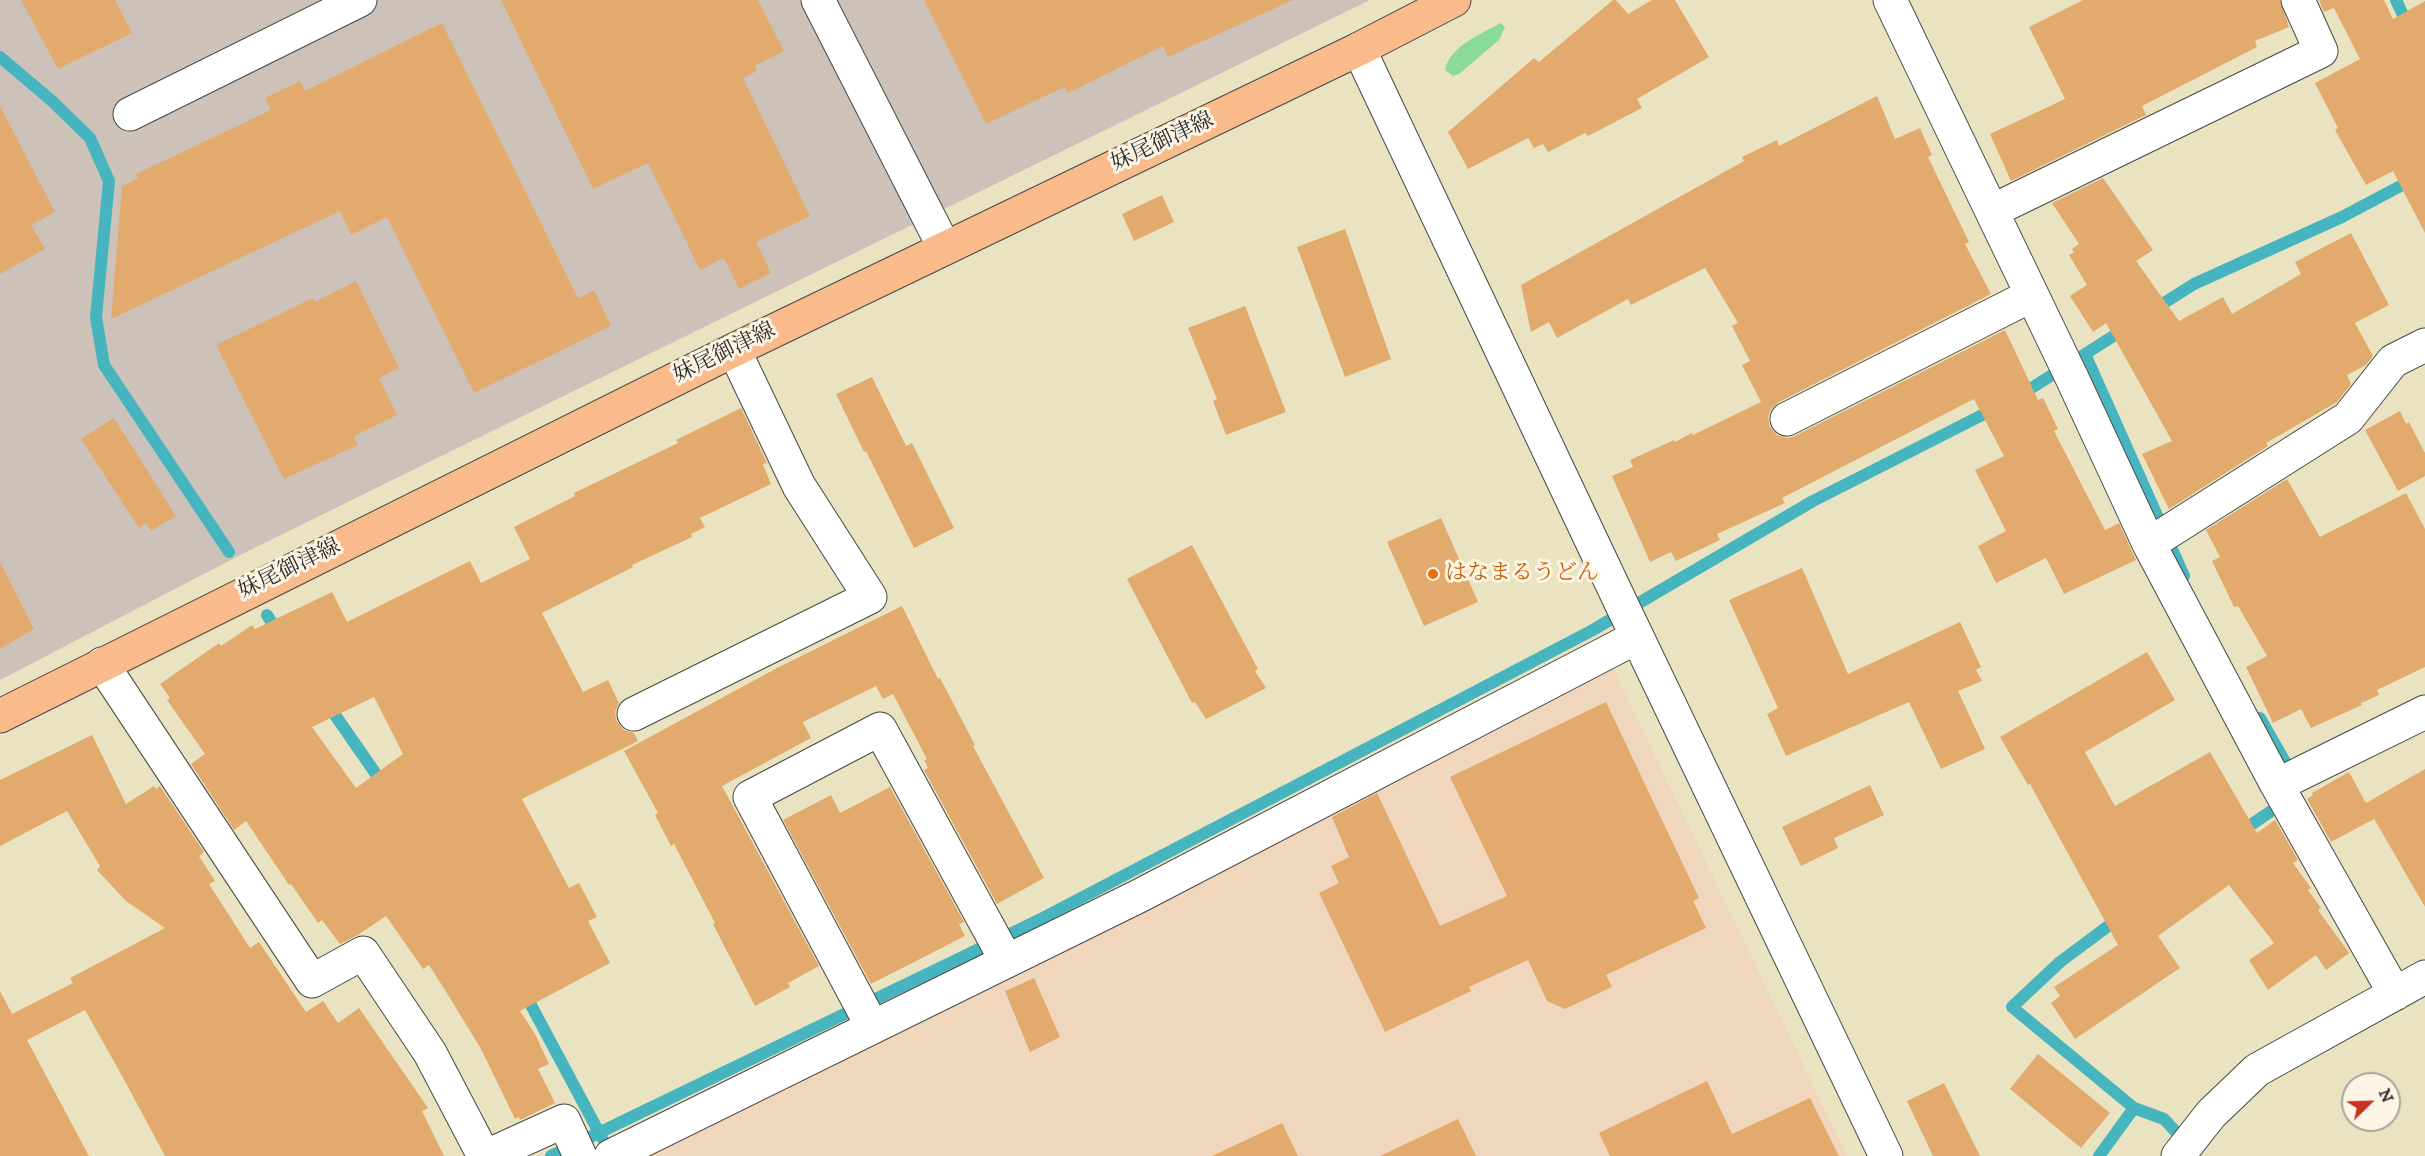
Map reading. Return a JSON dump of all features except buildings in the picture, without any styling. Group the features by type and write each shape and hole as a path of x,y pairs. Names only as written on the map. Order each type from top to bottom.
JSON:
{"main road":[{"name":"妹尾御津線","path":"0,716 734,350 1359,49 1454,0"}],"street":[{"path":"130,114 360,0"},
{"path":"818,0 944,247"},
{"path":"1890,0 2067,368 2161,536 2395,994"},
{"path":"1992,212 2321,51 2298,0"},
{"path":"1359,49 1886,1156"},
{"path":"1787,419 2032,295"},
{"path":"2161,536 2348,418 2393,361 2425,345"},
{"path":"634,714 870,597 799,486 734,350"},
{"path":"617,1153 864,1011 998,946 1139,896 1629,620"},
{"path":"102,664 312,981 363,952 430,1053 486,1156 564,1121 575,1144"},
{"path":"2288,788 2425,712"},
{"path":"864,1011 750,797 880,729 998,946"},
{"path":"2184,1148 2211,1114 2257,1070 2425,977"}],"shaded area":[{"path":"0,0 1370,0 248,551 0,680"},
{"path":"1612,666 1847,1156 639,1156 1130,919"}],"green space":[{"path":"1501,23 1505,27 1499,40 1459,74 1453,76 1445,70 1453,54 1460,47"}],"waterway":[{"path":"2396,0 2409,28"},
{"path":"0,57 52,101 90,138 109,181 96,317 104,365 229,552"},
{"path":"2153,310 2194,284 2342,217 2425,173"},
{"path":"2019,396 2126,328"},
{"path":"2085,354 2184,576"},
{"path":"551,1156 1037,921 1591,631 1813,501 1996,408"},
{"path":"267,615 279,634"},
{"path":"326,702 385,787"},
{"path":"2260,718 2293,776"},
{"path":"2239,833 2286,801"},
{"path":"2119,918 2060,962 2012,1007 2134,1108 2164,1119 2187,1144"},
{"path":"524,992 602,1138"},
{"path":"2099,1156 2134,1108"}],"place":[{"name":"はなまるうどん","path":"1433,574"}]}
